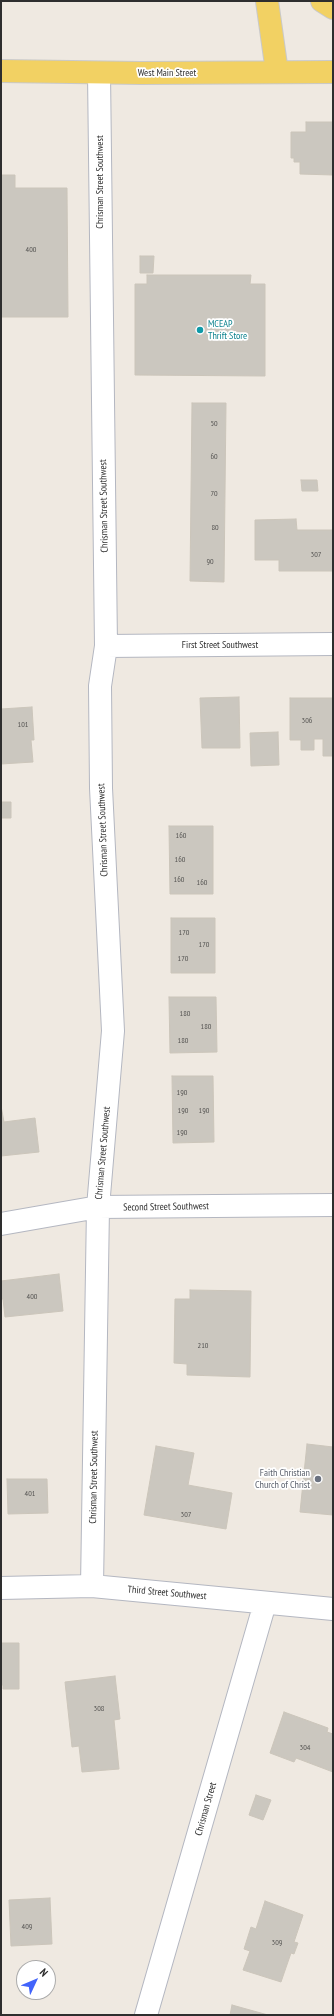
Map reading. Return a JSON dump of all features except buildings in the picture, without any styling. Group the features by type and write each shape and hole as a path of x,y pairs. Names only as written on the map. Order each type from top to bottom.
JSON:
{"main road":[{"path":"267,1 277,72"},
{"path":"322,1 333,8"},
{"name":"West Main Street","path":"1,72 333,72"}],"street":[{"name":"Chrisman Street Southwest","path":"92,1586 98,1207 112,1031 101,788 100,686 106,646 99,73"},
{"name":"First Street Southwest","path":"106,646 333,644"},
{"name":"Second Street Southwest","path":"1,1224 98,1207 333,1205"},
{"name":"Third Street Southwest","path":"1,1588 92,1586 333,1609"},
{"name":"Chrisman Street","path":"146,2015 265,1603"}],"place":[{"name":"MCEAP Thrift Store","path":"200,330"},
{"name":"Faith Christian Church of Christ","path":"318,1479"}]}
